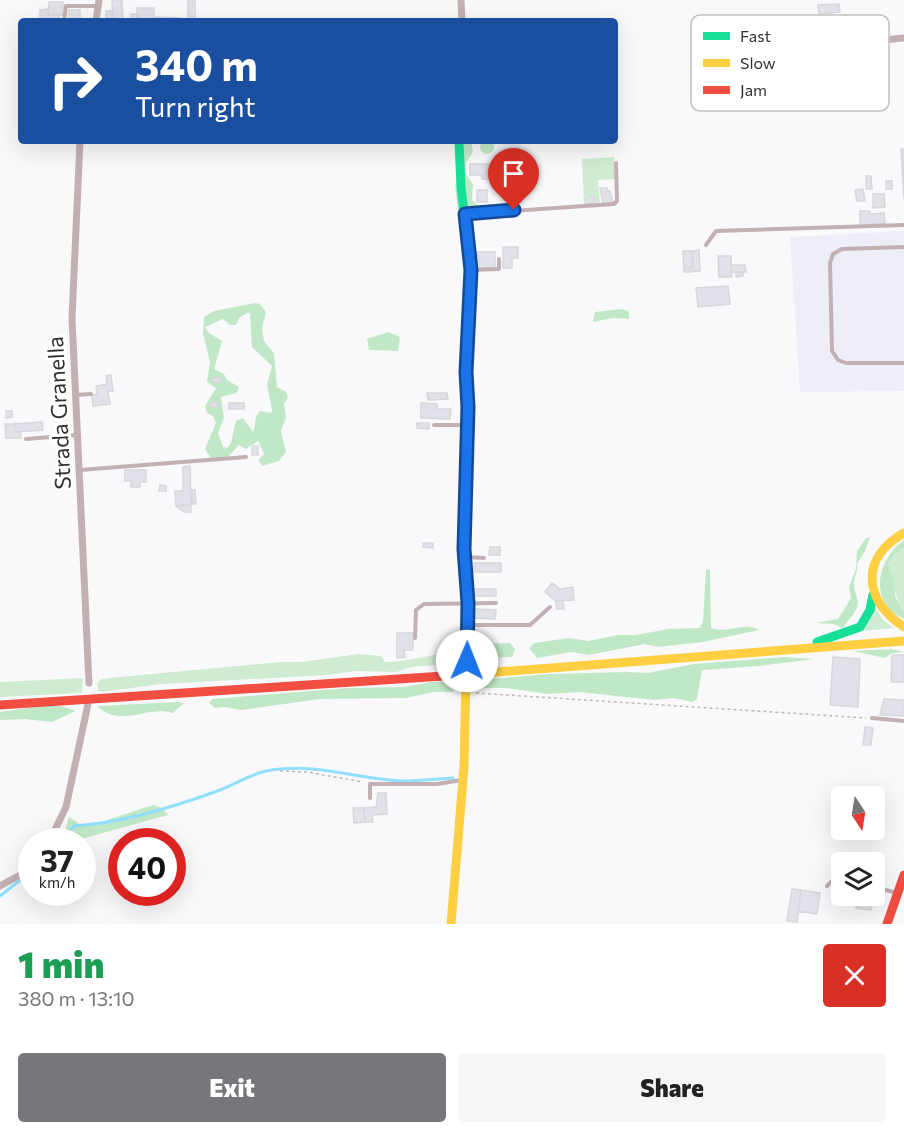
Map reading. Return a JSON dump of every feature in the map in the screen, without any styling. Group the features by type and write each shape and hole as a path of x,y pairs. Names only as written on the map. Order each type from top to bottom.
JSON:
{"main road":[{"path":"459,144 471,270 466,372 468,425 464,557 468,603 467,661"},
{"path":"811,648 818,640 853,632 861,626 871,608 873,594 871,582 875,559 891,540 904,533"},
{"path":"873,594 884,614 904,627"},
{"path":"0,705 610,665 904,641"},
{"path":"451,924 463,780 466,676"},
{"path":"887,924 904,875"}],"street":[{"path":"461,0 462,18"},
{"path":"96,18 99,3"},
{"path":"889,39 904,38"},
{"name":"Strada Granella","path":"80,144 72,292 89,683"},
{"path":"56,828 66,807 88,704"},
{"path":"0,886 18,876"}],"lane":[{"path":"64,18 66,6 99,3"},
{"path":"465,214 614,204 616,201 616,163"},
{"path":"706,245 716,231 904,225"},
{"path":"904,247 842,249 832,254 830,263 832,351 838,360 846,363 904,363"},
{"path":"471,270 499,269 499,259"},
{"path":"75,395 91,394"},
{"path":"434,426 468,425"},
{"path":"26,440 78,435"},
{"path":"80,470 246,457"},
{"path":"464,557 484,558"},
{"path":"415,638 416,610 424,604 496,603"},
{"path":"468,626 530,625 550,607"},
{"path":"872,718 904,721"},
{"path":"370,798 370,784 437,784 463,780"},
{"path":"827,886 831,882"},
{"path":"885,890 898,893"}],"path":[{"path":"466,693 872,718"},
{"path":"280,771 307,772 370,784"}],"shaded area":[{"path":"904,231 904,391 800,392 790,237"}],"green space":[{"path":"464,144 472,144 473,152 466,163 465,173 473,184 472,200 480,207 484,207 484,210 469,222 463,219 458,209 455,186 462,169"},
{"path":"480,144 494,144 494,150 490,154 484,154 480,150"},
{"path":"614,157 615,179 598,180 600,204 595,205 594,195 586,198 587,205 584,205 582,159"},
{"path":"255,303 260,304 266,312 262,328 264,341 274,353 277,387 286,392 288,398 284,403 286,418 281,431 286,452 279,461 262,466 258,460 264,454 258,441 246,449 239,445 227,458 211,458 205,449 216,423 213,416 207,413 205,406 216,388 207,382 210,362 203,334 204,317 214,311","holes":["250,313 252,347 272,366 267,385 272,410 271,413 260,411 253,432 243,418 236,421 231,443 227,448 223,447 218,433 224,418 221,397 237,393 239,387 214,369 222,341 209,333 205,327 223,319 230,325 236,325 239,318"]},
{"path":"622,309 629,311 629,319 613,318 593,322 595,312"},
{"path":"388,332 400,337 398,351 369,350 367,339"},
{"path":"870,537 857,564 854,585 858,606 854,613 843,628 833,624 816,623 838,619 851,598 849,587 856,569 857,551 866,538"},
{"path":"904,540 904,548 895,554 888,564 894,581 895,596 904,612 904,619 893,612 885,602 880,581 887,558"},
{"path":"904,548 904,612 896,595 888,564 895,554"},
{"path":"706,569 710,570 711,628 723,630 748,627 759,630 703,642 658,647 645,644 589,655 571,652 537,658 529,648 534,643 569,638 588,641 668,629 700,628 703,621"},
{"path":"874,606 883,620 894,628 861,631"},
{"path":"510,643 515,649 512,657 470,659 480,644"},
{"path":"891,649 904,652 892,653 885,658 853,651"},
{"path":"463,651 462,663 411,667 397,672 355,671 327,675 161,684 102,692 98,691 97,683 102,679 120,677 280,662 302,662 358,654 381,656 385,662"},
{"path":"784,657 814,659 702,670 697,699 692,702 674,698 654,700 579,692 548,694 506,688 473,688 470,683 480,680 548,674 648,673 694,664"},
{"path":"83,678 82,693 0,697 0,682"},
{"path":"445,682 455,689 452,692 434,692 406,698 320,699 242,710 215,708 209,703 212,699 348,688 404,687"},
{"path":"184,703 173,713 163,711 125,716 106,713 97,706"},
{"path":"41,706 61,706 76,711 52,722 25,719 0,720 0,712"},
{"path":"153,805 162,808 168,815 121,828 108,828 108,832 96,835 96,828 66,828 69,817 83,826"}],"building":[{"path":"112,0 122,0 123,18 113,18"},
{"path":"188,1 195,1 195,17 188,17"},
{"path":"49,2 63,2 63,15 48,15"},
{"path":"839,4 840,12 819,14 818,5"},
{"path":"137,8 154,8 154,18 137,18"},
{"path":"48,9 48,15 59,15 59,18 40,18 40,10"},
{"path":"69,10 80,10 80,18 69,18"},
{"path":"106,11 112,11 113,18 106,18"},
{"path":"131,14 137,14 139,18 131,18"},
{"path":"901,149 904,149 904,199"},
{"path":"470,164 494,164 494,179 482,179 481,175 470,175"},
{"path":"866,176 871,176 872,189 866,189"},
{"path":"886,181 892,181 892,189 886,189"},
{"path":"600,188 607,188 607,191 610,191 613,202 603,203"},
{"path":"863,189 865,201 857,201 855,190"},
{"path":"477,190 487,190 487,202 477,202"},
{"path":"873,194 884,194 885,207 873,208"},
{"path":"594,196 594,203 587,204 587,199"},
{"path":"860,211 870,211 870,214 884,213 885,223 860,225"},
{"path":"503,247 518,247 518,258 512,258 512,268 503,268"},
{"path":"699,250 700,271 690,272 690,267 693,267 692,251"},
{"path":"683,251 692,251 693,267 690,267 690,272 684,272"},
{"path":"477,252 495,252 495,267 480,268"},
{"path":"718,256 731,256 732,277 719,277"},
{"path":"731,265 745,265 746,272 732,272"},
{"path":"736,272 743,272 743,276 736,277"},
{"path":"728,286 730,304 698,307 696,288"},
{"path":"111,375 113,391 108,391 110,404 93,406 92,395 97,394 96,386 107,384 106,376"},
{"path":"220,377 221,382 212,382 212,378"},
{"path":"427,393 447,393 448,399 428,400"},
{"path":"210,402 217,402 217,407 210,407"},
{"path":"229,403 244,403 244,409 229,409"},
{"path":"421,403 437,404 437,409 451,409 450,419 421,418"},
{"path":"6,411 12,411 12,417 6,418"},
{"path":"42,422 43,430 15,432 14,424"},
{"path":"417,423 429,423 429,429 417,428"},
{"path":"5,424 14,424 15,432 21,432 21,438 6,438"},
{"path":"252,446 258,446 258,455 252,455"},
{"path":"190,466 191,505 176,506 175,491 183,491 183,467"},
{"path":"125,470 146,470 146,482 140,482 140,487 131,487 131,481 125,481"},
{"path":"160,485 166,486 166,491 159,491"},
{"path":"192,490 195,490 196,504 192,504"},
{"path":"191,505 191,512 184,512 176,506"},
{"path":"423,543 433,543 433,548 423,547"},
{"path":"490,547 500,547 500,555 489,555"},
{"path":"474,563 501,563 501,572 474,572"},
{"path":"552,583 560,589 573,587 574,600 556,601 545,592"},
{"path":"474,589 496,589 496,596 474,596"},
{"path":"556,601 563,601 564,609 557,609"},
{"path":"472,609 496,610 495,619 472,618"},
{"path":"397,633 413,633 413,650 404,650 405,657 397,658"},
{"path":"892,655 904,655 904,682 891,682"},
{"path":"833,657 860,659 858,707 830,705"},
{"path":"884,699 904,700 904,716 880,715"},
{"path":"865,727 873,728 871,745 863,745"},
{"path":"378,793 386,793 387,814 372,815 373,822 365,822 364,808 376,807"},
{"path":"353,808 364,808 365,822 354,823"},
{"path":"792,889 801,890 797,922 787,921"},
{"path":"801,890 820,893 817,914 798,911"},
{"path":"856,906 872,906 871,910 856,908"}],"waterway":[{"path":"72,828 130,818 167,808 271,770 304,768 402,781 453,778"},
{"path":"0,896 18,882"}],"traffic: fast":[{"path":"459,144 461,187 471,270 464,549 468,603 467,661"},
{"path":"817,642 860,627 870,610 873,595"}],"traffic: slow":[{"path":"904,533 880,554 872,579 874,592 881,604 890,616 904,627"},
{"path":"459,675 904,641"},
{"path":"451,924 464,767 466,676"}],"traffic: jam":[{"path":"0,705 459,675"},
{"path":"887,924 904,875"}],"route":[{"path":"467,661 468,603 464,549 468,407 466,372 471,270 465,214 514,210"}]}
